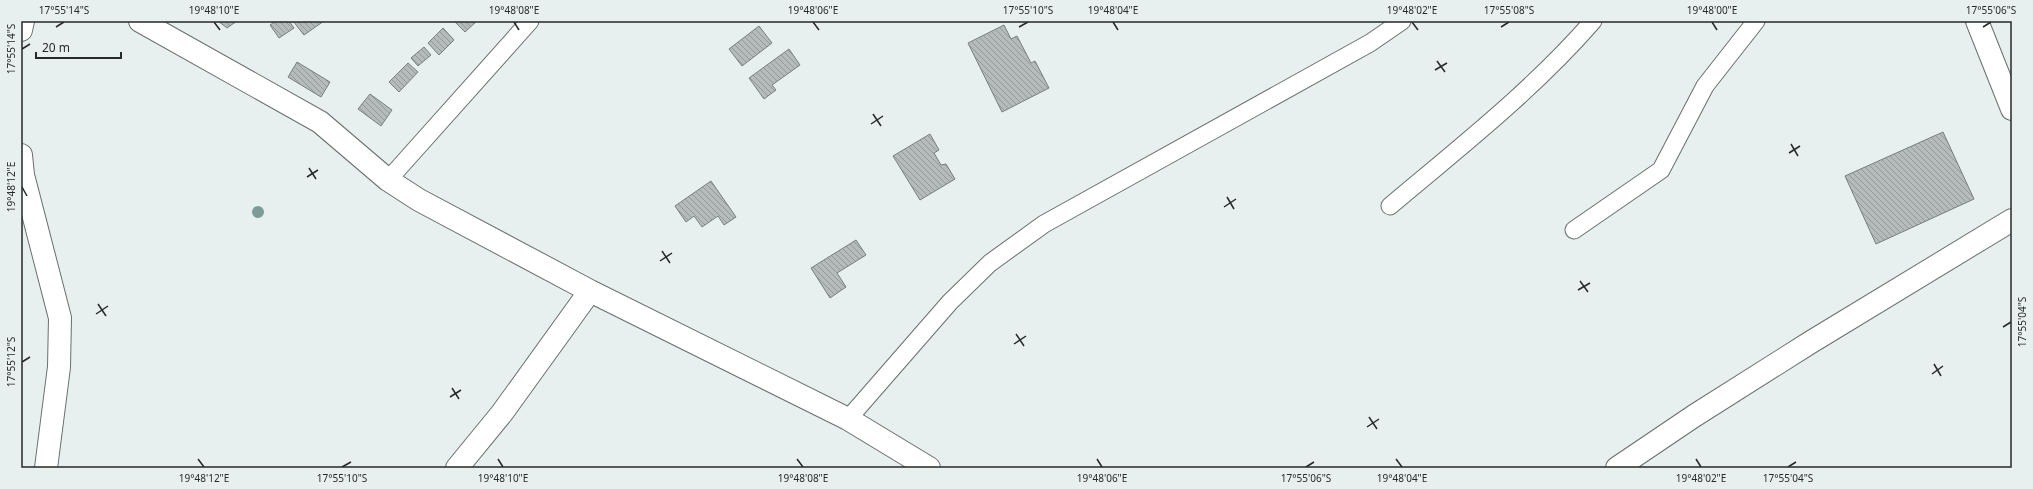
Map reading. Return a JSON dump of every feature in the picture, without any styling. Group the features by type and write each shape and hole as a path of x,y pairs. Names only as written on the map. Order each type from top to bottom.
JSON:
{"street":[{"path":"21,30 23,21"},
{"path":"140,21 320,122 388,180 446,215 590,291 848,419 929,468"},
{"path":"1977,21 2012,109"},
{"path":"21,155 23,175 60,318 59,367 46,468"},
{"path":"1617,468 1674,429 1811,342 2012,220"},
{"path":"457,468 502,413 590,291"}],"lane":[{"path":"388,180 530,21"},
{"path":"848,419 950,302 990,263 1044,224 1363,47 1402,21"},
{"path":"1390,206 1538,79 1568,49 1592,21"},
{"path":"1574,230 1661,170 1705,86 1756,21"}],"building":[{"path":"218,21 237,21 227,28"},
{"path":"276,21 289,21 294,28 279,38 270,25"},
{"path":"293,21 324,21 304,35"},
{"path":"454,21 477,21 465,32"},
{"path":"1004,25 1011,39 1017,36 1031,63 1035,61 1049,88 1002,112 968,43"},
{"path":"759,26 772,43 742,66 729,49"},
{"path":"443,28 454,40 439,55 428,43"},
{"path":"424,47 431,55 418,66 411,58"},
{"path":"789,49 800,65 772,85 776,90 764,99 749,78"},
{"path":"297,62 330,82 321,97 288,77"},
{"path":"408,63 418,72 399,92 389,82"},
{"path":"370,94 392,110 381,126 358,109"},
{"path":"1943,132 1974,199 1876,244 1845,176"},
{"path":"930,134 939,150 934,153 941,165 946,164 955,179 920,200 893,156"},
{"path":"711,181 736,217 724,225 718,216 702,227 694,216 686,222 675,206"},
{"path":"856,240 866,255 837,273 846,287 830,298 811,268"}]}
